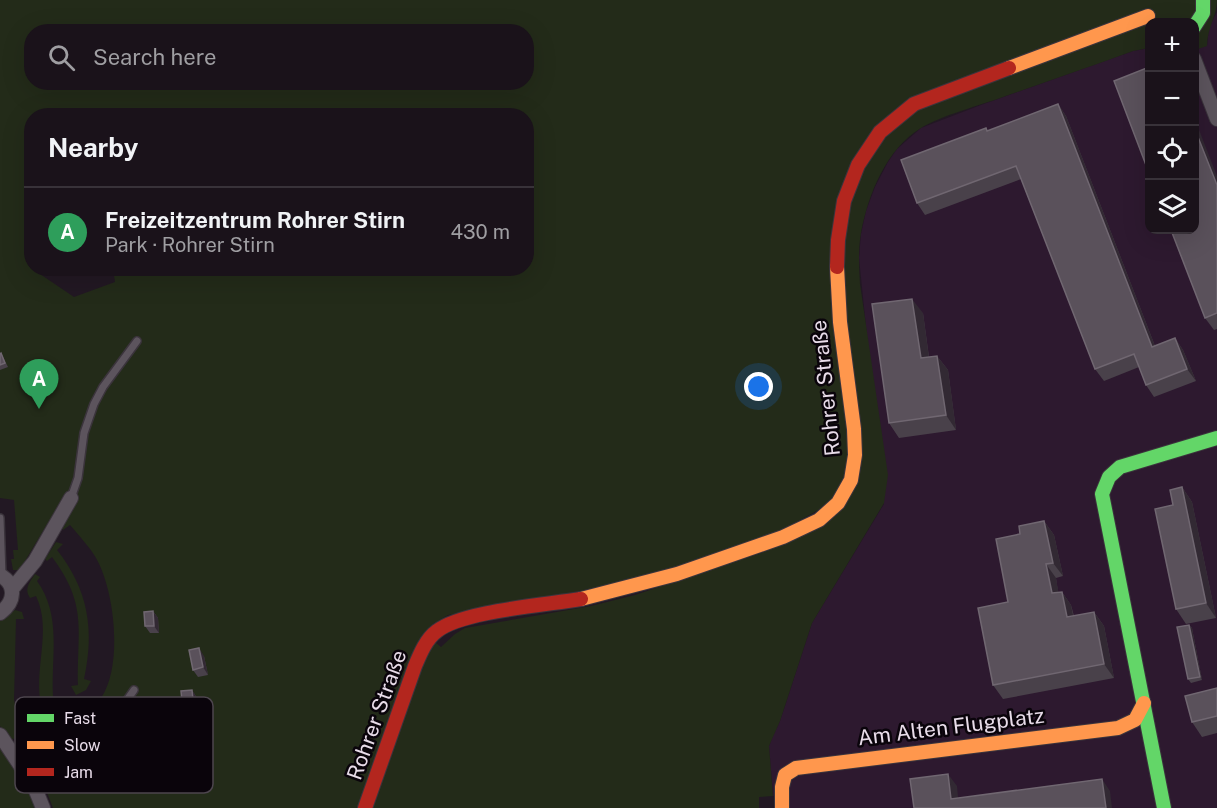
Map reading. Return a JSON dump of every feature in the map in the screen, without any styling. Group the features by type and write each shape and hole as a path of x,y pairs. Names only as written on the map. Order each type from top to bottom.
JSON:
{"main road":[{"path":"1147,0 1150,18"},
{"path":"1199,19 1203,13 1203,0"},
{"name":"Rohrer Straße","path":"365,808 415,666 424,646 437,630 457,621 577,600 685,571 790,534 820,519 838,503 848,490 853,477 856,454 841,329 836,258 839,221 859,162 874,138 894,117 914,104 1145,21"},
{"path":"1164,808 1102,492 1107,478 1120,467 1217,438"},
{"name":"Am Alten Flugplatz","path":"782,808 782,787 785,775 796,768 1129,726 1142,712 1144,703"}],"street":[{"path":"1199,72 1217,119"},
{"path":"12,589 35,561 71,498"},
{"path":"0,613 11,602 12,589 10,583 1,575"},
{"path":"0,735 15,758"},
{"path":"37,793 43,808"}],"lane":[{"path":"71,498 78,478 84,433 94,404 103,387 137,341"},
{"path":"0,518 1,575"},
{"path":"129,697 134,690"}],"shaded area":[{"path":"1217,12 1217,808 787,808 787,795 773,796 769,746 780,721 812,623 884,504 859,258 866,211 888,162 897,149 921,128 1133,51 1145,49 1145,234 1199,234 1199,48 1207,45 1209,27"}],"green space":[{"path":"0,0 1217,0 1207,46 1199,49 1199,18 1145,18 1145,49 930,123 909,137 898,148 880,174 864,218 859,258 860,284 888,475 884,503 812,623 780,721 769,746 773,796 759,797 759,808 53,808 47,793 213,793 213,697 133,697 136,693 130,691 126,697 102,697 108,684 112,667 114,628 108,589 96,558 70,525 63,530 60,521 54,517 49,521 22,566 18,570 13,570 11,559 14,559 13,550 18,550 14,500 0,498","holes":["820,509 828,521 815,530 761,553 635,595 591,606 465,628 441,647 424,633 448,615 591,589 686,565 777,532"]},
{"path":"56,542 63,544 57,550 76,580 86,611 89,644 84,679 91,681 86,690 76,695 71,686 78,685 79,633 76,604 63,574 52,557 47,561 45,559"},
{"path":"35,574 40,577 37,581 45,594 53,622 53,697 40,697 39,680 43,623 36,596 30,598 28,595 29,583"},
{"path":"15,610 22,612 24,619 16,619 15,738 13,739 9,738 0,726 0,619"},
{"path":"0,745 15,767 15,793 30,793 37,808 0,808"}],"building":[{"path":"1145,69 1145,162 1114,81"},
{"path":"1058,104 1152,347 1175,338 1187,369 1146,385 1134,354 1095,369 1016,166 917,203 901,160"},
{"path":"1199,140 1217,185 1217,313 1205,318 1173,234 1199,234"},
{"path":"912,299 921,358 937,356 946,415 889,423 872,304"},
{"path":"0,354 5,363 0,365"},
{"path":"1182,487 1206,603 1176,609 1155,509 1173,505 1170,490"},
{"path":"1044,521 1053,563 1046,564 1052,593 1062,592 1067,617 1094,612 1104,664 993,685 978,608 1008,602 996,539 1020,534 1019,526"},
{"path":"153,611 154,626 145,626 144,612"},
{"path":"1189,625 1200,677 1188,679 1177,627"},
{"path":"199,648 203,667 193,670 189,650"},
{"path":"1217,688 1217,716 1192,722 1185,696"},
{"path":"192,690 193,697 182,697 181,691"},
{"path":"948,774 951,799 1102,779 1106,808 914,808 910,779"}],"traffic: fast":[{"path":"1199,19 1203,13 1203,0"},
{"path":"1164,808 1102,494 1109,477 1120,467 1217,438"}],"traffic: slow":[{"path":"1009,68 1148,16"},
{"path":"581,599 677,574 783,537 819,520 838,503 851,480 855,455 854,429 840,322 837,267"},
{"path":"782,808 782,787 785,775 796,768 1118,728 1135,720 1144,703"}],"traffic: jam":[{"path":"837,267 838,240 844,201 858,165 880,132 914,104 1009,68"},
{"path":"365,808 415,666 433,634 465,618 527,606 581,599"}],"place":[{"name":"Freizeitzentrum Rohrer Stirn","path":"39,409"}]}
